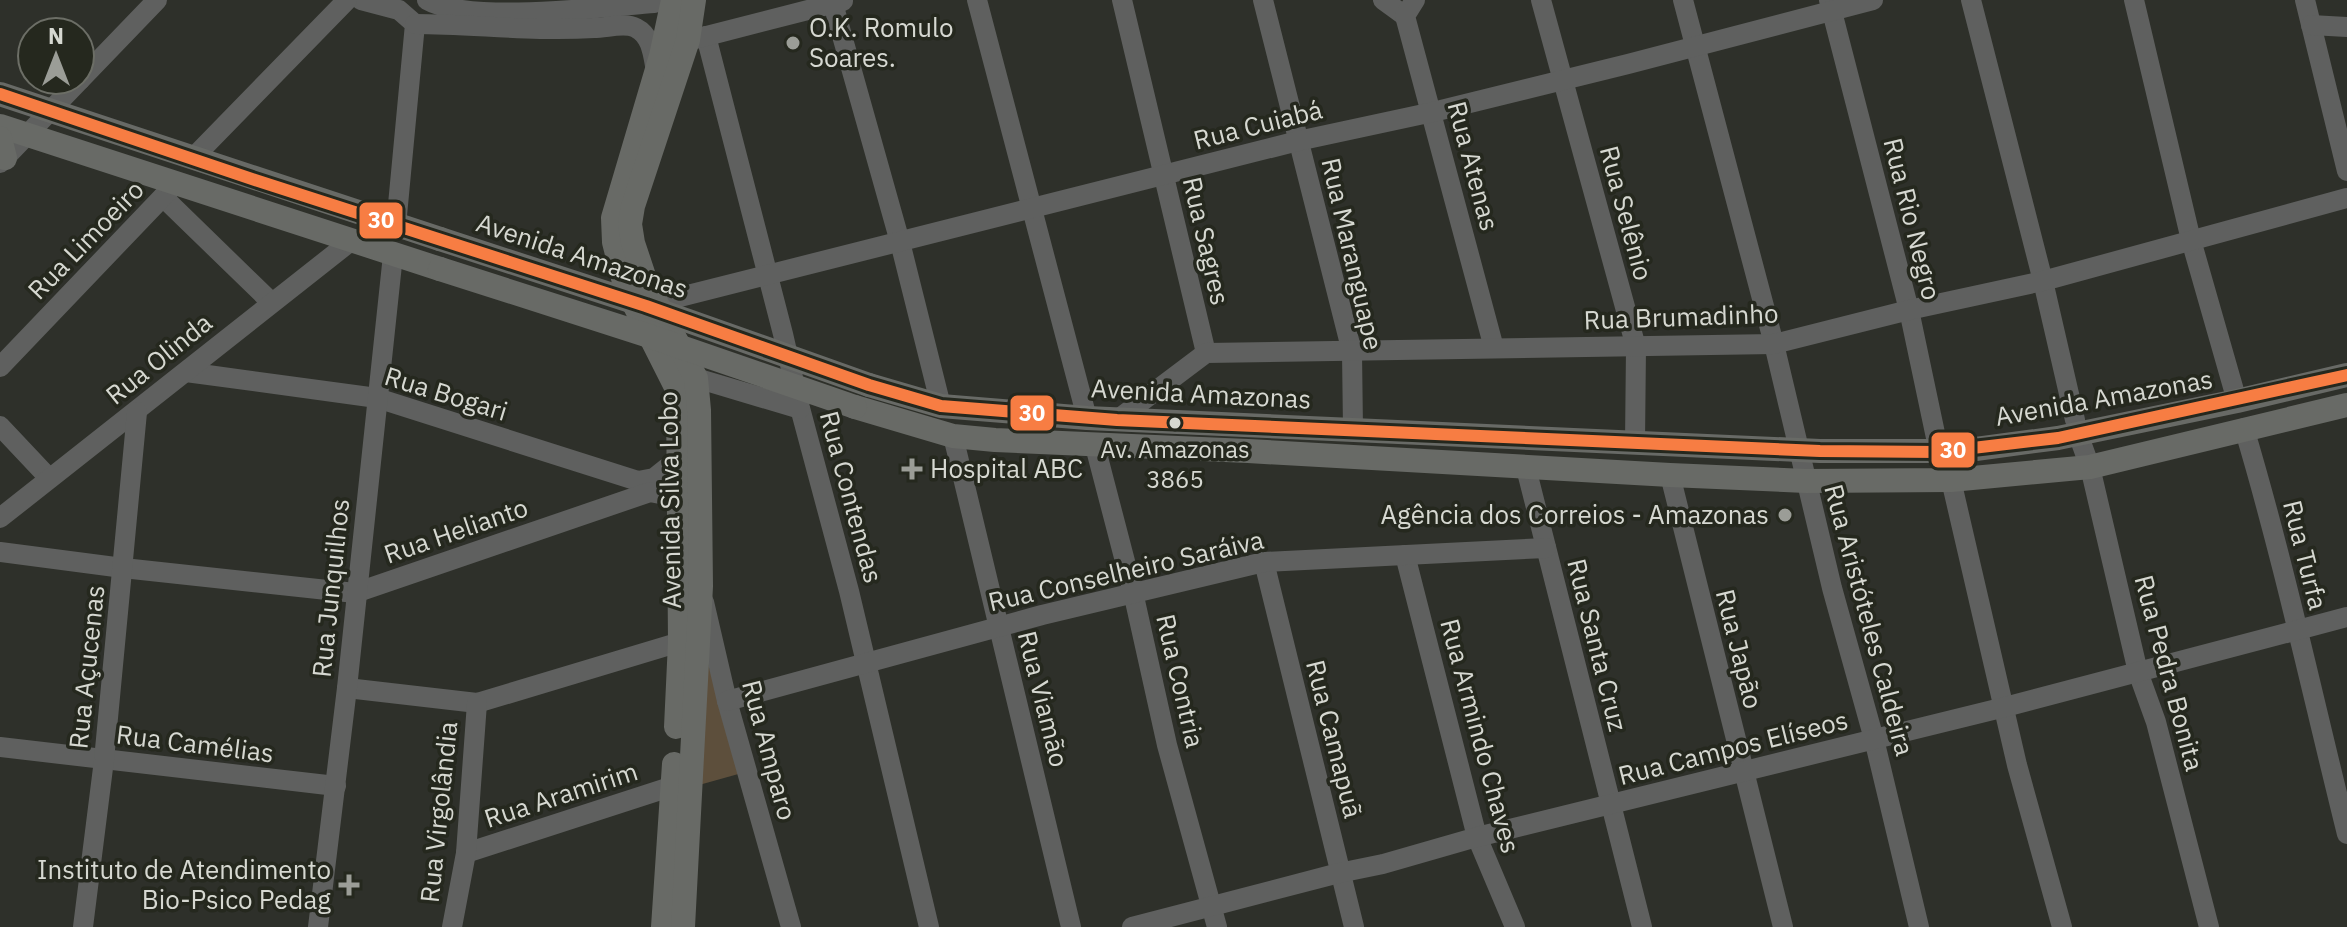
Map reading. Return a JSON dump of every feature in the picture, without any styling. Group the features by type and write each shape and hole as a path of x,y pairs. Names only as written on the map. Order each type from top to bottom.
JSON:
{"main road":[{"name":"Avenida Silva Lobo","path":"673,0 658,64 613,218 614,242 625,286 678,391 680,510 693,707 683,927"},
{"name":"Avenida Silva Lobo","path":"663,927 673,786 689,646 701,586 696,378 647,285 630,224 633,206 697,38 694,0"},
{"name":"Avenida Amazonas","path":"0,94 646,306 869,385 941,406 1117,420 1798,450 1939,452 2237,401 2347,375"},
{"path":"0,126 170,190 351,241 643,334 855,407 953,436 1095,446 1248,451 1806,481 1951,480 2090,467 2347,405"}],"street":[{"path":"96,63 157,0"},
{"path":"193,158 347,0"},
{"path":"361,0 403,5 415,24 396,226"},
{"path":"427,0 464,10 524,12 661,0"},
{"path":"977,0 1087,418"},
{"name":"Rua Sagres","path":"1122,0 1206,353"},
{"name":"Rua Maranguape","path":"1263,0 1352,352 1353,429"},
{"path":"1383,0 1410,8"},
{"name":"Rua Selênio","path":"1541,0 1636,347 1635,442"},
{"name":"Rua Aristóteles Caldeira","path":"1683,0 1774,344 1832,588 1874,739 1919,927"},
{"name":"Rua Cuiabá","path":"656,303 1298,141 1433,112 1694,48 1830,5 1873,0"},
{"name":"Rua Pedra Bonita","path":"1971,0 2043,281 2076,427 2090,467 2138,672 2156,722 2209,927"},
{"path":"2134,0 2191,240 2237,401"},
{"path":"2305,0 2347,171"},
{"path":"658,64 670,47 837,1 941,406"},
{"name":"Rua Rio Negro","path":"1830,5 1909,310 1939,452"},
{"name":"Rua Atenas","path":"1410,8 1433,112 1494,348"},
{"path":"524,12 591,29"},
{"path":"415,24 591,29 635,27 644,33 658,64"},
{"path":"2311,25 2347,27"},
{"name":"Rua Contendas","path":"697,38 767,276 867,662 929,927"},
{"path":"2,153 28,134 65,96"},
{"path":"170,190 271,302"},
{"name":"Rua Limoeiro","path":"0,367 170,190"},
{"name":"Rua Brumadinho","path":"1206,353 1774,344 2043,281 2347,198"},
{"name":"Rua Olinda","path":"0,518 351,241"},
{"name":"Rua Junquilhos","path":"318,927 393,255"},
{"path":"1117,420 1206,353"},
{"name":"Rua Bogari","path":"186,372 377,398 638,481 654,478 679,458"},
{"path":"696,378 800,409"},
{"name":"Rua Açucenas","path":"83,927 104,760 137,412"},
{"path":"0,426 49,478"},
{"name":"Rua Turfa","path":"2244,428 2282,561 2296,631 2347,834"},
{"name":"Rua Viamão","path":"953,436 1071,927"},
{"name":"Rua Contria","path":"1095,446 1133,592 1167,745 1214,917"},
{"name":"Rua Santa Cruz","path":"1526,468 1642,927"},
{"path":"613,505 616,474"},
{"name":"Rua Japão","path":"1670,475 1783,927"},
{"path":"1951,480 2017,765 2062,927"},
{"name":"Rua Helianto","path":"0,552 355,593 650,492 665,495 680,510"},
{"name":"Rua Conselheiro Saráiva","path":"727,701 997,626 1264,562 1546,548"},
{"name":"Rua Armindo Chaves","path":"1405,555 1477,837 1515,927"},
{"name":"Rua Camapuã","path":"1264,562 1354,927"},
{"name":"Rua Amparo","path":"701,586 727,701 791,927"},
{"name":"Rua Campos Elíseos","path":"1132,927 1214,917 1339,873 1743,774 2347,617"},
{"path":"347,688 477,703 689,646"},
{"name":"Rua Virgolândia","path":"452,927 466,853 477,703"},
{"name":"Rua Camélias","path":"0,747 336,786"},
{"name":"Rua Aramirim","path":"466,853 673,786"}],"shaded area":[{"path":"702,644 742,773 699,785"}],"transit line":[{"name":"30","path":"0,94 646,306 869,385 941,406 1117,420 1820,451 1939,452 2058,438 2347,375"}],"place":[{"name":"O.K. Romulo Soares.","path":"793,43"},
{"name":"Av. Amazonas 3865","path":"1175,423"},
{"name":"Hospital ABC","path":"912,469"},
{"name":"Agência dos Correios - Amazonas","path":"1785,515"},
{"name":"Instituto de Atendimento Bio-Psico Pedag","path":"349,885"}]}
